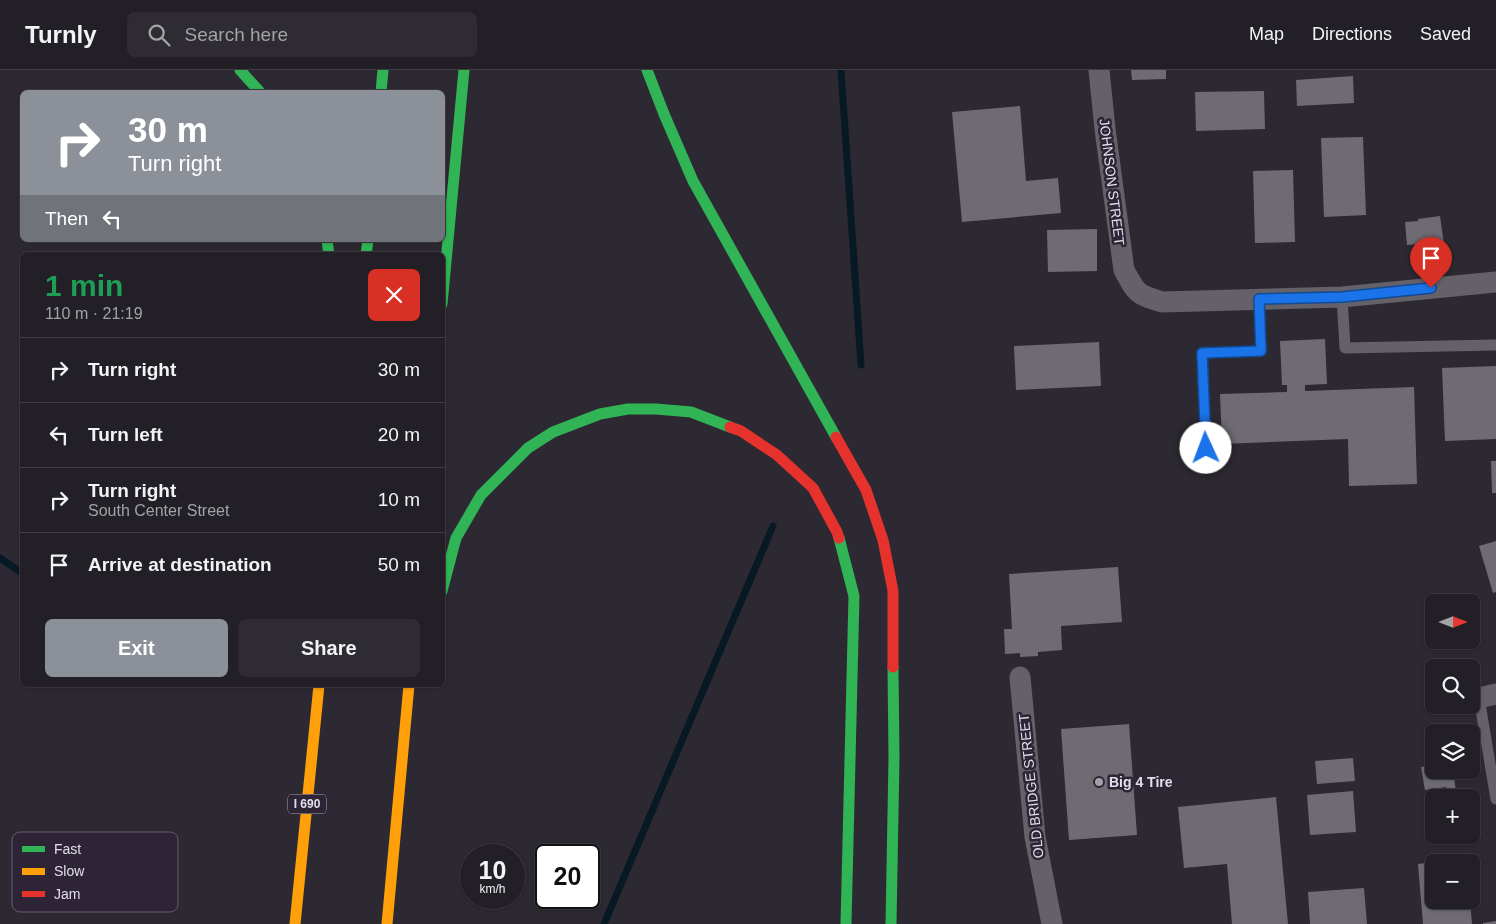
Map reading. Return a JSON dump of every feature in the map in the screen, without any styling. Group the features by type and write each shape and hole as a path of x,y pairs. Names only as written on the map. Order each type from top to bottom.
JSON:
{"highway":[{"path":"240,70 258,90"},
{"path":"381,90 383,70"},
{"path":"445,272 464,70"},
{"path":"647,70 693,181 866,490 883,540 893,591 894,758 891,924"},
{"path":"445,580 456,538 481,495 528,448 553,432 600,414 628,409 691,412 741,431 777,455 812,488 838,532 854,596 846,924"},
{"name":"I 690","path":"295,924 319,687"},
{"path":"388,924 409,687"},
{"path":"406,730 417,687"},
{"path":"837,924 846,886"},
{"path":"891,900 895,924"}],"street":[{"name":"JOHNSON STREET","path":"1099,70 1124,270 1135,290 1142,296 1162,302 1259,299"},
{"path":"1259,299 1342,297 1496,282"},
{"name":"OLD BRIDGE STREET","path":"1020,677 1035,837 1052,924"}],"lane":[{"path":"1342,297 1345,348 1496,345"},
{"path":"1206,448 1202,353 1261,351 1259,299"},
{"path":"1488,696 1496,799"}],"building":[{"path":"1131,70 1166,70 1166,79 1132,80"},
{"path":"1353,76 1354,103 1297,106 1296,80"},
{"path":"1264,91 1265,129 1196,131 1195,92"},
{"path":"1020,106 1026,181 1058,178 1061,213 962,222 952,112"},
{"path":"1363,137 1366,215 1324,217 1321,138"},
{"path":"1293,170 1295,242 1255,243 1253,171"},
{"path":"1440,216 1444,244 1407,245 1405,222"},
{"path":"1097,229 1097,271 1048,272 1047,230"},
{"path":"1325,339 1327,384 1305,385 1305,391 1414,387 1417,484 1349,486 1348,439 1222,444 1220,394 1287,392 1287,385 1282,385 1280,341"},
{"path":"1099,342 1101,386 1016,390 1014,346"},
{"path":"1496,366 1496,439 1445,441 1442,368"},
{"path":"1491,461 1496,461 1496,493 1492,493"},
{"path":"1496,541 1496,592 1493,593 1479,546"},
{"path":"1118,567 1122,622 1061,626 1062,650 1038,652 1038,656 1020,657 1020,653 1005,654 1004,629 1012,629 1009,574"},
{"path":"1129,724 1137,835 1069,840 1061,729"},
{"path":"1353,758 1355,781 1317,784 1315,761"},
{"path":"1425,766 1425,779 1454,779 1456,789 1446,789 1446,787 1425,790 1421,767"},
{"path":"1353,791 1356,832 1310,835 1307,795"},
{"path":"1276,797 1288,924 1232,924 1227,864 1184,868 1178,807"},
{"path":"1425,863 1425,909 1471,909 1472,924 1423,924 1418,864"},
{"path":"1364,888 1367,924 1310,924 1308,892"},
{"path":"1496,921 1496,924 1483,924 1483,923"}],"waterway":[{"path":"841,70 861,365"},
{"path":"604,924 773,526"},
{"path":"0,558 20,572"}],"traffic: fast":[{"path":"240,70 258,90"},
{"path":"381,90 383,70"},
{"path":"445,272 464,70"},
{"path":"647,70 693,181 836,437"},
{"path":"327,242 329,252"},
{"path":"366,252 368,242"},
{"path":"445,580 456,538 481,495 528,448 553,432 600,414 628,409 691,412 730,427"},
{"path":"839,538 854,596 846,924"},
{"path":"891,924 894,758 893,667"}],"traffic: slow":[{"path":"295,924 319,687"},
{"path":"387,924 409,687"}],"traffic: jam":[{"path":"730,427 741,431 777,455 813,488 839,538"},
{"path":"836,437 866,490 883,540 893,591 893,667"}],"place":[{"name":"Big 4 Tire","path":"1099,782"}],"route":[{"path":"1206,448 1202,353 1261,351 1259,299 1342,297 1431,288"}]}
